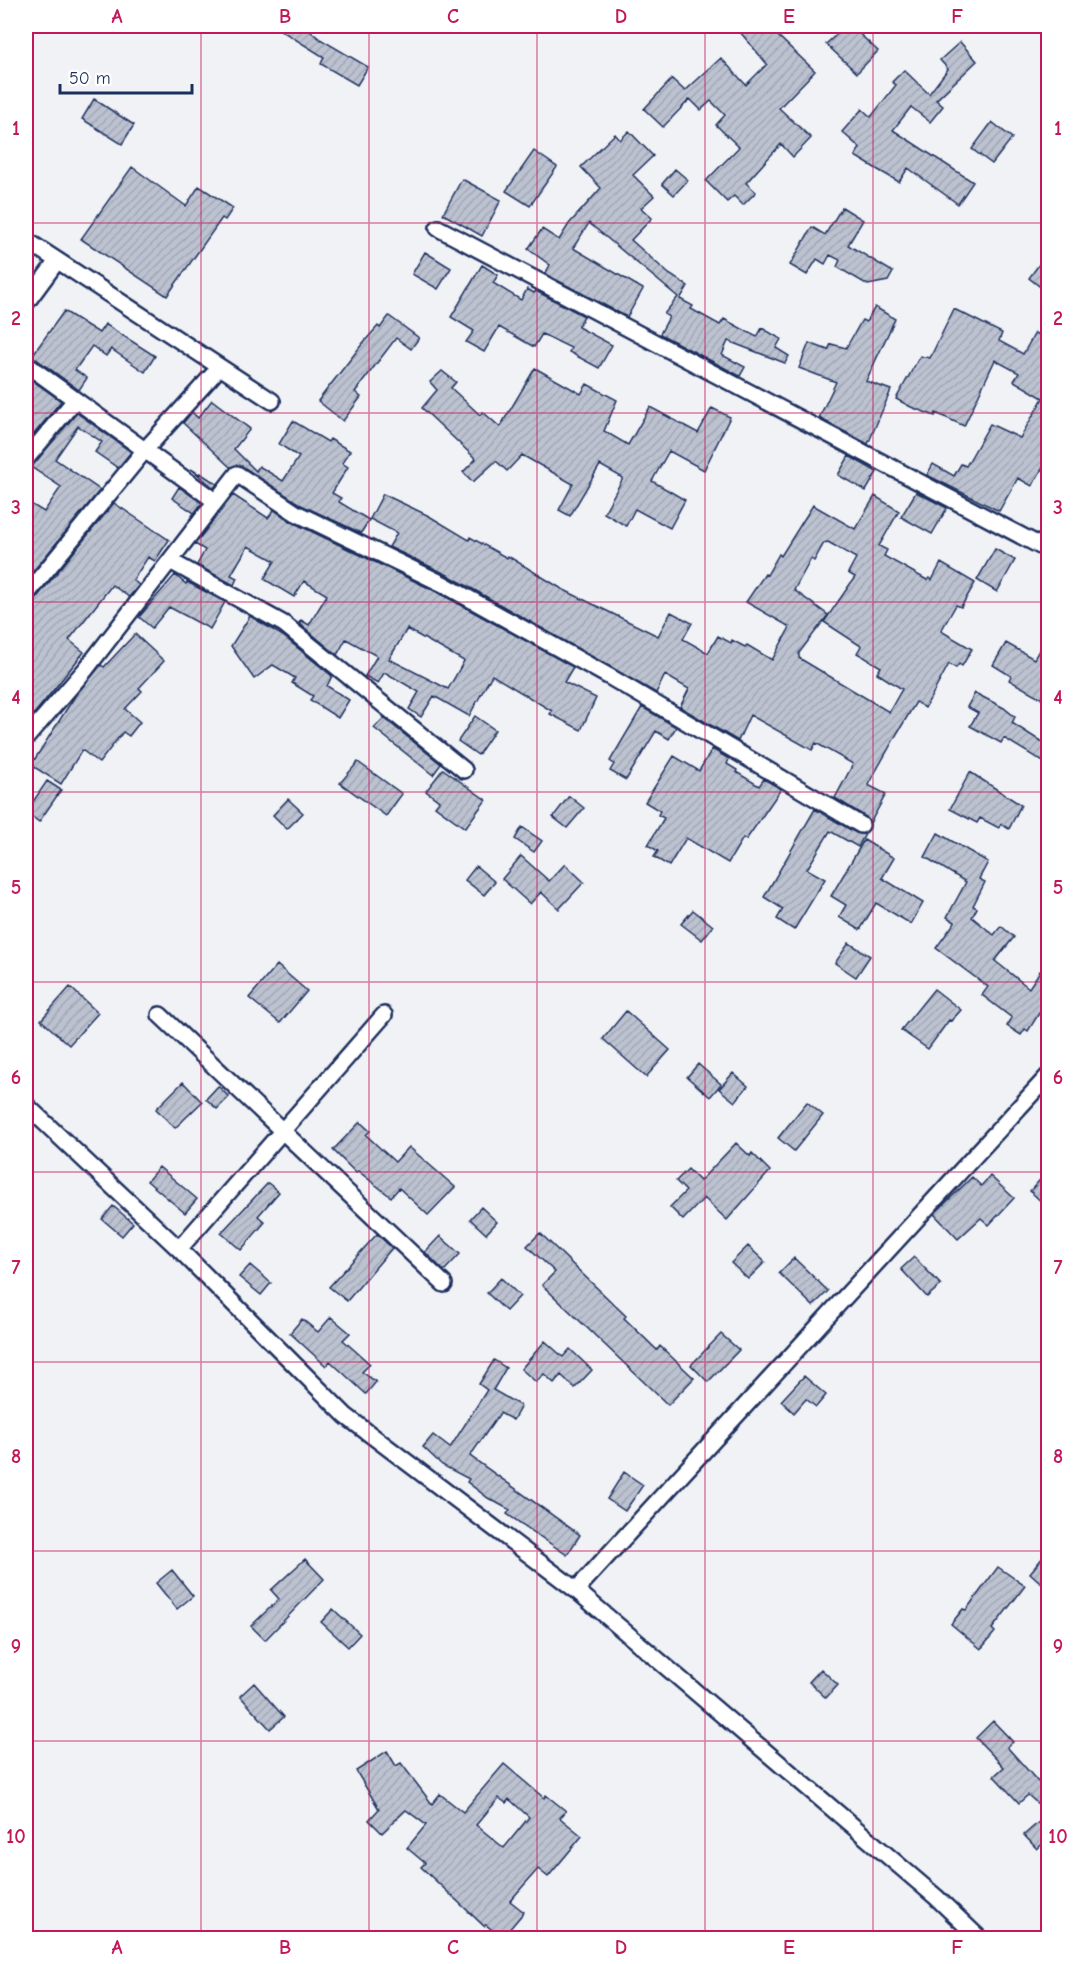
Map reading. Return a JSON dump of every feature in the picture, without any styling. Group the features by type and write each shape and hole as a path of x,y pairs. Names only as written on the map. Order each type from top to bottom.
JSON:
{"street":[{"path":"438,228 1048,550"},
{"path":"26,240 272,401"},
{"path":"26,303 57,261"},
{"path":"26,364 215,501"},
{"path":"26,595 145,450 219,368"},
{"path":"26,459 75,400"},
{"path":"26,738 86,669 172,562 237,474 297,513 442,584 610,676 861,825"},
{"path":"172,562 284,624 464,770"},
{"path":"160,1015 444,1284"},
{"path":"179,1250 384,1016"},
{"path":"576,1590 1048,1076"},
{"path":"26,1105 179,1250 346,1416 576,1590 936,1897 979,1938"}],"building":[{"path":"274,26 313,26 310,31 320,39 368,67 357,85 321,64 324,57"},
{"path":"735,26 787,26 776,34 815,71 779,108 811,138 793,157 781,144 746,183 756,192 743,205 734,196 727,202 706,181 739,147 716,125 725,115 711,101 701,110 690,99 663,127 644,109 672,79 685,91 721,58 746,85 767,64"},
{"path":"828,26 851,26 878,51 857,73 826,44 837,34"},
{"path":"960,42 977,61 936,100 943,106 930,122 911,107 893,130 973,182 958,204 908,168 899,182 855,156 860,148 842,132 862,109 871,117 896,85 892,82 904,70 929,94 948,69 940,60"},
{"path":"94,99 134,125 122,144 82,119"},
{"path":"992,122 1012,138 992,164 972,149"},
{"path":"629,131 653,156 633,175 654,196 641,208 652,218 631,240 669,274 688,286 680,299 693,306 691,309 720,325 724,319 757,337 762,328 781,339 776,348 789,356 785,363 728,341 722,355 745,367 740,376 660,334 669,317 664,314 678,297 589,223 573,248 643,289 627,317 545,274 550,265 528,249 542,229 559,240 569,224 601,188 581,167 615,134 620,140"},
{"path":"534,151 557,167 530,206 506,191"},
{"path":"132,167 186,206 199,186 233,208 225,220 222,218 167,296 81,239"},
{"path":"675,169 688,180 674,195 662,184"},
{"path":"462,179 501,200 482,236 443,214"},
{"path":"842,207 863,220 848,245 893,272 888,281 868,285 837,267 840,260 830,255 825,264 817,259 807,275 790,265 812,227 825,235"},
{"path":"425,252 451,268 438,289 412,274"},
{"path":"1048,252 1048,293 1029,278"},
{"path":"482,265 498,275 493,283 521,300 527,289 534,293 536,291 584,316 578,327 612,345 599,368 569,352 571,348 542,334 534,347 499,327 484,352 466,342 474,331 451,317"},
{"path":"875,307 895,319 866,381 891,390 868,444 819,418 836,382 799,368 809,343 828,350 831,344 846,348 862,320 866,322"},
{"path":"954,309 1002,333 999,341 1023,354 1035,333 1039,335 1048,319 1048,459 1032,486 1018,478 999,511 927,475 933,464 954,476 961,464 966,466 990,424 1020,438 1043,398 1014,381 1019,373 995,360 964,426 936,413 935,416 911,407 896,399 920,356 930,358"},
{"path":"64,311 99,333 105,324 155,356 145,372 111,349 106,356 92,346 75,370 87,378 79,390 26,354 26,347 34,353"},
{"path":"389,316 419,338 411,349 396,338 355,392 361,397 343,421 318,401 363,343 378,326 380,328"},
{"path":"535,368 581,394 587,384 617,400 604,431 628,445 650,407 698,433 712,408 730,417 704,470 669,451 652,481 685,500 670,528 635,509 626,526 604,513 623,478 600,465 570,516 559,510 573,484 522,455 507,471 496,461 473,482 463,472 476,459 422,408 437,390 430,382 442,371 456,382 451,388 480,415 483,412 500,427"},
{"path":"26,376 61,401 26,444"},
{"path":"212,400 250,429 234,449 256,471 259,466 283,481 299,457 279,444 293,421 328,442 330,439 350,451 342,463 348,467 332,493 341,498 339,502 369,520 361,533 301,505 242,466 230,467 183,423 192,412 198,418"},
{"path":"77,413 131,452 118,468 95,452 102,442 78,426 55,459 100,490 26,580 26,501 44,512 61,487 31,467"},
{"path":"849,456 877,472 866,491 838,475"},
{"path":"191,469 200,473 217,484 214,488"},
{"path":"179,487 202,503 189,520 194,513 172,498"},
{"path":"916,492 947,508 932,534 901,517"},
{"path":"383,494 429,516 469,540 470,537 507,558 508,556 562,589 658,636 671,612 692,623 683,639 708,653 718,636 731,643 732,640 745,647 747,645 772,660 790,627 746,602 765,574 767,575 779,554 781,556 813,505 855,529 875,496 899,511 879,546 887,550 884,556 927,580 929,578 932,580 941,563 975,583 961,607 956,605 941,631 972,649 962,666 959,664 956,668 949,664 925,708 916,702 898,732 868,785 886,794 870,823 866,817 835,798 853,764 816,743 812,750 750,715 738,741 680,707 689,689 665,675 656,693 448,575 389,547 397,533 370,519","holes":["828,542 856,558 848,573 855,577 824,622 861,646 857,653 881,667 877,673 902,689 889,712 799,658 799,653 828,615 794,590 811,559 814,561 824,543"]},
{"path":"233,495 268,518 274,510 292,522 439,593 573,667 564,682 596,698 581,730 550,714 552,711 492,675 469,716 434,696 421,717 409,709 419,692 386,673 378,683 365,676 377,656 346,639 337,655 299,623 301,620 309,625 327,595 304,581 294,597 264,579 275,561 248,546 231,575 237,578 234,585 197,565 205,550 195,544","holes":["407,629 464,661 448,689 389,659"]},
{"path":"114,503 169,540 155,561 148,557 133,580 139,585 129,597 112,585 69,640 84,652 26,724 26,605 34,601"},
{"path":"995,549 1015,560 997,592 977,580"},
{"path":"175,575 186,584 187,582 225,602 210,629 169,607 152,628 139,617"},
{"path":"250,616 283,636 332,676 327,686 349,700 338,718 310,700 313,696 292,683 295,678 273,665 254,679 231,646"},
{"path":"135,634 164,661 139,688 142,691 125,709 140,722 129,736 123,732 99,763 82,750 61,784 31,765 75,696 101,665 104,667"},
{"path":"1048,634 1048,702 1009,680 1011,676 993,665 1006,643 1034,659"},
{"path":"975,693 1004,708 1015,717 1012,723 1048,746 1048,765 1004,738 1001,743 970,726 978,713 967,707"},
{"path":"642,707 676,727 669,739 656,731 626,780 610,771 614,764 610,761"},
{"path":"475,716 495,730 478,755 458,741"},
{"path":"384,718 441,764 433,775 374,728"},
{"path":"712,749 729,759 727,764 737,770 736,772 759,786 764,779 781,789 746,840 743,838 728,863 686,838 669,866 654,857 658,851 648,845 664,818 658,815 660,811 645,802 674,756 699,771"},
{"path":"358,762 402,794 386,816 340,783"},
{"path":"443,769 486,800 465,828 435,806 439,801 426,791"},
{"path":"970,772 1021,805 1009,829 1001,824 999,828 980,818 977,823 950,809"},
{"path":"47,781 61,790 39,822 26,812"},
{"path":"569,796 584,808 567,828 553,817"},
{"path":"288,799 303,813 287,829 273,815"},
{"path":"815,809 856,833 865,834 858,847 830,831 807,869 825,879 794,930 777,919 783,909 764,897"},
{"path":"522,827 542,841 534,852 515,839"},
{"path":"938,833 988,862 979,879 985,882 973,906 977,908 972,917 994,935 1001,926 1014,937 995,961 1029,988 1040,971 1048,976 1048,999 1028,1031 1025,1029 1021,1035 1007,1026 1012,1018 982,995 988,987 936,948 955,922 947,917 966,882 925,857"},
{"path":"864,840 894,858 882,878 923,903 911,924 876,903 860,930 839,917 846,905 831,896"},
{"path":"521,856 549,881 565,864 584,882 559,909 541,892 530,904 502,879"},
{"path":"476,866 495,882 484,895 465,880"},
{"path":"693,910 713,926 702,940 681,924"},
{"path":"849,943 870,956 856,977 835,963"},
{"path":"277,965 307,991 280,1023 249,998"},
{"path":"70,987 98,1013 69,1045 41,1020"},
{"path":"934,989 961,1010 951,1021 949,1020 928,1049 901,1030"},
{"path":"626,1011 670,1050 646,1077 603,1039"},
{"path":"698,1064 721,1084 710,1097 687,1077"},
{"path":"733,1073 748,1086 735,1102 719,1089"},
{"path":"183,1082 202,1102 175,1128 156,1109"},
{"path":"218,1086 229,1097 217,1109 206,1099"},
{"path":"807,1102 823,1115 794,1151 778,1138"},
{"path":"360,1122 370,1131 366,1135 395,1162 409,1147 455,1187 428,1215 399,1188 391,1197 358,1171 356,1173 333,1150"},
{"path":"736,1143 750,1156 752,1153 770,1171 727,1220 704,1198 683,1220 670,1207 686,1191 676,1181 688,1169 700,1181"},
{"path":"159,1167 197,1199 185,1213 147,1181"},
{"path":"1048,1171 1048,1208 1030,1191"},
{"path":"990,1176 1014,1198 989,1225 981,1218 958,1239 934,1214 972,1177 981,1186"},
{"path":"268,1183 279,1192 258,1216 265,1222 241,1250 221,1233"},
{"path":"113,1206 133,1223 122,1236 102,1219"},
{"path":"481,1207 497,1222 486,1234 470,1219"},
{"path":"540,1233 626,1316 624,1318 657,1350 660,1346 694,1378 668,1405 542,1285 555,1272 527,1246"},
{"path":"377,1234 392,1248 347,1301 329,1287"},
{"path":"440,1236 460,1254 444,1271 425,1252"},
{"path":"748,1246 765,1262 748,1279 731,1263"},
{"path":"914,1257 941,1285 927,1297 901,1269"},
{"path":"794,1258 828,1291 813,1306 779,1273"},
{"path":"250,1265 271,1283 261,1295 239,1277"},
{"path":"501,1278 520,1296 506,1311 487,1293"},
{"path":"331,1317 350,1333 343,1340 370,1364 362,1372 376,1382 366,1394 330,1361 326,1366 290,1333 302,1319 318,1332"},
{"path":"721,1334 739,1350 708,1382 691,1365"},
{"path":"545,1341 563,1357 570,1349 592,1370 575,1388 561,1375 554,1383 544,1374 536,1382 521,1369"},
{"path":"494,1360 506,1368 493,1390 521,1406 513,1420 500,1413 470,1456 580,1535 567,1555 507,1514 510,1510 488,1498 467,1482 469,1479 442,1465 423,1447 433,1435 450,1448 487,1390 479,1384"},
{"path":"804,1376 826,1395 816,1407 806,1399 794,1413 781,1401"},
{"path":"624,1472 643,1485 625,1511 607,1499"},
{"path":"1048,1551 1048,1589 1030,1573"},
{"path":"305,1559 324,1579 265,1640 251,1626 279,1599 271,1590"},
{"path":"998,1567 1025,1586 992,1629 995,1632 981,1649 951,1624 963,1609 966,1610"},
{"path":"172,1570 193,1596 177,1609 156,1583"},
{"path":"333,1609 360,1634 348,1647 321,1622"},
{"path":"821,1669 838,1685 826,1698 809,1682"},
{"path":"254,1683 284,1717 270,1729 240,1696"},
{"path":"993,1721 1013,1742 1007,1747 1048,1793 1048,1813 1028,1795 1019,1803 994,1776 1004,1767 976,1738"},
{"path":"387,1751 396,1766 401,1763 432,1804 440,1794 463,1812 504,1764 544,1798 546,1795 566,1811 560,1818 582,1836 548,1877 538,1869 510,1901 524,1912 502,1938 486,1925 484,1926 421,1867 425,1863 407,1848 426,1825 406,1810 382,1833 369,1820 379,1809 356,1771","holes":["499,1798 506,1803 509,1799 529,1817 504,1848 476,1825"]},
{"path":"1048,1814 1048,1839 1037,1849 1024,1835"}]}
